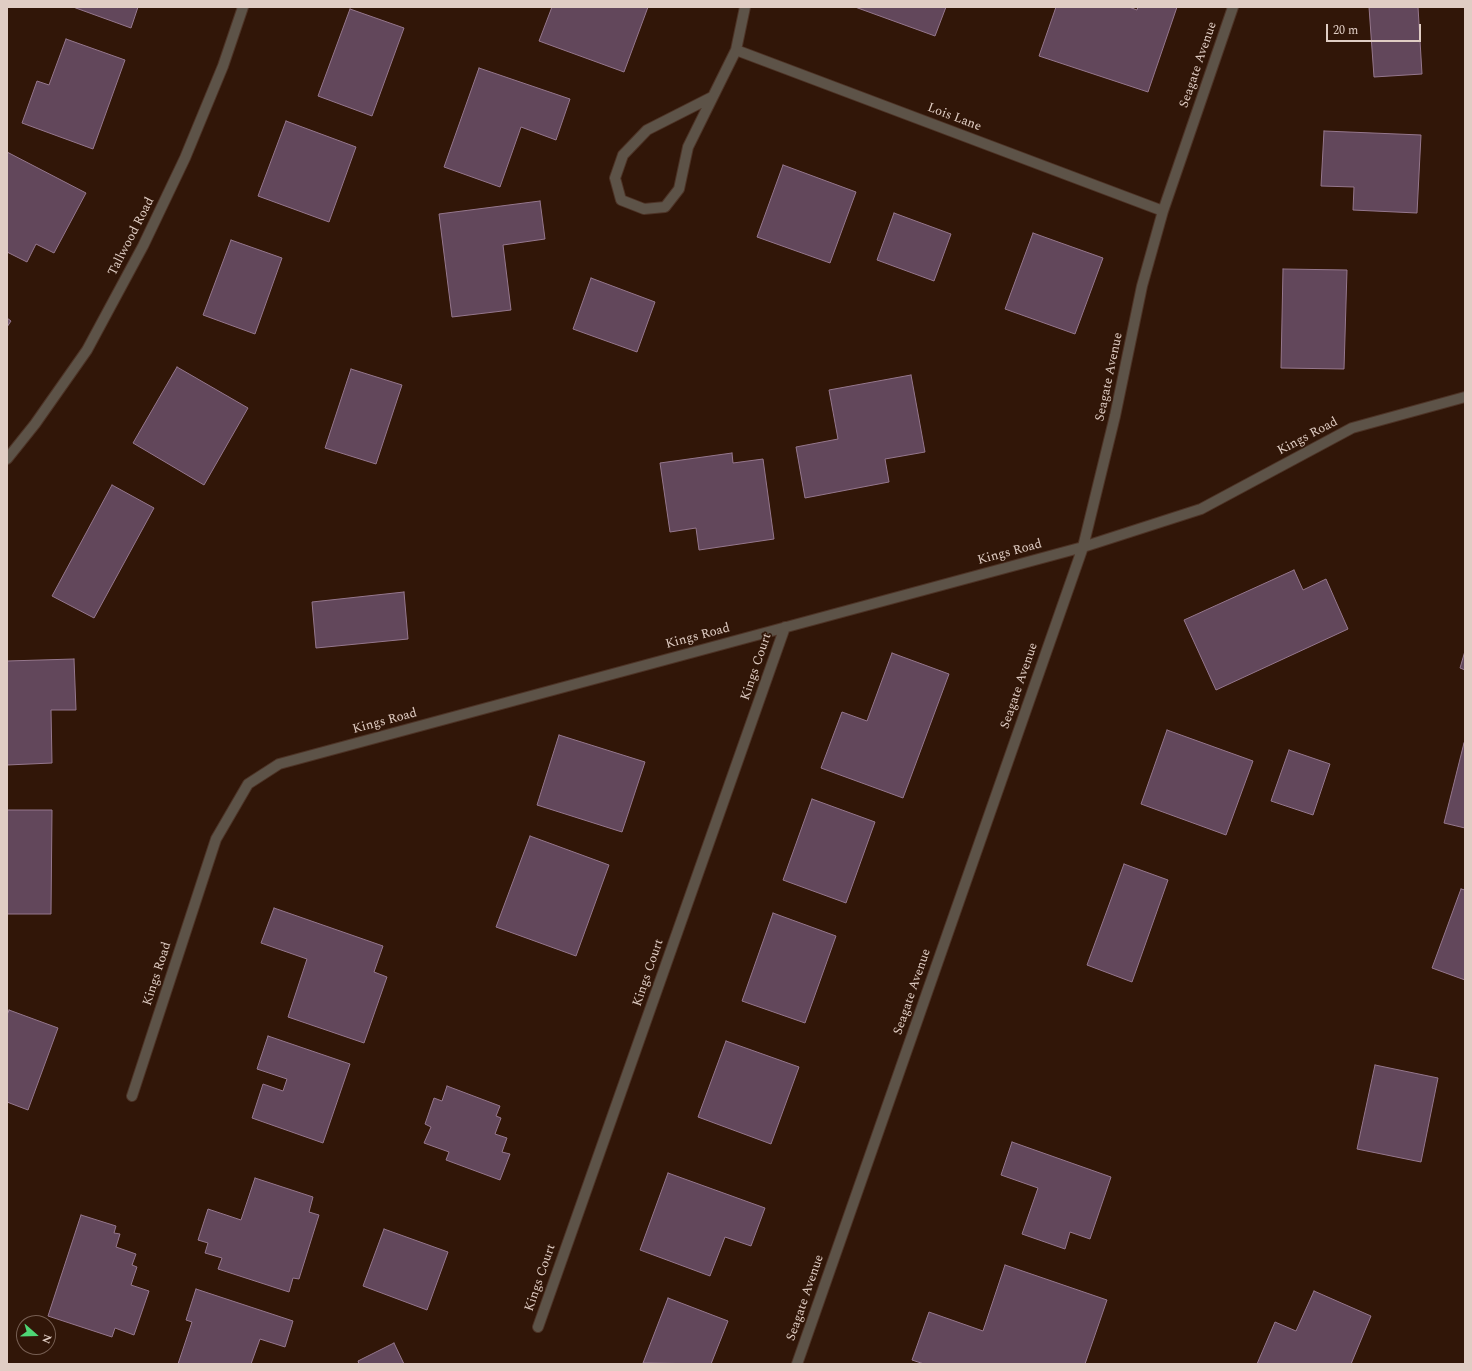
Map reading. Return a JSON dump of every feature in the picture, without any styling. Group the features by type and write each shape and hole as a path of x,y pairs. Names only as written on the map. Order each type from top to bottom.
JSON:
{"street":[{"name":"Tallwood Road","path":"7,459 35,424 87,350 143,246 184,158 223,66 243,7"},
{"path":"712,97 647,130 623,155 615,178 621,200 644,210 665,207 678,189 688,148 736,50 745,7"},
{"name":"Seagate Avenue","path":"797,1364 1083,547 1115,416 1142,286 1163,211 1233,7"},
{"name":"Lois Lane","path":"736,50 1163,211"},
{"name":"Kings Road","path":"132,1096 216,839 248,784 279,764 1083,547 1201,509 1352,428 1465,397"},
{"name":"Kings Court","path":"538,1327 785,627"}],"building":[{"path":"73,7 138,7 131,28"},
{"path":"552,7 648,7 624,72 539,41"},
{"path":"855,7 946,7 935,36"},
{"path":"1056,7 1129,7 1137,10 1138,7 1177,7 1148,92 1039,56"},
{"path":"1369,7 1418,7 1422,74 1374,77"},
{"path":"350,9 404,28 372,116 318,96"},
{"path":"66,39 125,60 93,149 22,123 37,81 49,85"},
{"path":"479,68 570,99 556,140 521,127 500,187 444,167"},
{"path":"286,121 356,147 329,222 258,196"},
{"path":"1324,131 1421,135 1417,213 1353,210 1354,187 1321,186"},
{"path":"7,152 86,193 54,253 36,244 27,262 7,252"},
{"path":"783,165 856,192 830,263 757,237"},
{"path":"540,201 545,239 503,245 511,310 452,317 439,214"},
{"path":"894,213 951,234 934,281 877,260"},
{"path":"1033,233 1103,258 1075,334 1005,309"},
{"path":"231,240 282,258 255,334 203,315"},
{"path":"1283,269 1347,270 1344,369 1281,368"},
{"path":"591,278 655,302 637,352 573,329"},
{"path":"7,318 11,321 7,327"},
{"path":"177,367 248,408 204,485 133,443"},
{"path":"351,369 402,385 376,464 325,448"},
{"path":"911,375 925,452 885,459 889,482 805,498 796,447 838,439 829,390"},
{"path":"732,453 733,463 763,459 774,539 699,550 696,528 670,532 660,463"},
{"path":"112,485 154,508 94,618 52,596"},
{"path":"1294,570 1303,590 1326,579 1348,629 1216,690 1184,620"},
{"path":"404,592 408,639 316,648 312,602"},
{"path":"1465,651 1465,670 1460,668"},
{"path":"892,653 949,674 903,798 821,768 842,712 867,721"},
{"path":"74,659 76,710 51,710 52,763 7,765 7,661"},
{"path":"1167,730 1253,761 1226,835 1141,804"},
{"path":"559,735 645,762 622,832 537,805"},
{"path":"1465,743 1465,828 1444,823"},
{"path":"1289,750 1330,764 1313,815 1271,801"},
{"path":"812,799 875,822 846,903 783,880"},
{"path":"7,810 52,810 51,914 7,914"},
{"path":"530,836 609,865 576,956 496,927"},
{"path":"1124,864 1168,880 1132,982 1087,965"},
{"path":"1461,889 1465,890 1465,980 1432,968"},
{"path":"274,908 383,946 374,972 387,977 364,1043 288,1017 307,959 261,943"},
{"path":"773,913 836,936 805,1023 742,1001"},
{"path":"9,1010 58,1028 28,1110 7,1102 7,1015"},
{"path":"268,1036 350,1064 323,1143 252,1118 263,1084 283,1091 287,1079 257,1069"},
{"path":"726,1041 799,1067 771,1144 698,1117"},
{"path":"1375,1065 1438,1078 1421,1162 1357,1149"},
{"path":"447,1086 500,1106 496,1116 501,1118 495,1134 507,1138 502,1152 510,1154 500,1180 446,1160 449,1152 424,1143 431,1127 425,1124 434,1098 442,1101"},
{"path":"1012,1142 1111,1177 1090,1239 1070,1232 1065,1249 1022,1234 1038,1188 1001,1175"},
{"path":"668,1173 765,1208 751,1246 725,1237 710,1276 640,1250"},
{"path":"255,1178 313,1197 309,1212 319,1215 299,1279 293,1278 289,1292 218,1269 222,1258 205,1253 208,1243 198,1240 208,1209 241,1220"},
{"path":"81,1215 116,1226 114,1233 120,1234 116,1247 136,1254 132,1265 137,1267 131,1285 149,1291 134,1335 115,1328 112,1337 56,1319 56,1315 48,1315"},
{"path":"384,1229 448,1252 427,1310 363,1286"},
{"path":"1005,1265 1107,1300 1085,1364 924,1364 912,1360 929,1312 983,1331"},
{"path":"196,1289 293,1321 285,1347 260,1339 251,1364 178,1364 192,1322 186,1320"},
{"path":"1314,1291 1371,1316 1351,1364 1257,1364 1275,1322 1296,1331"},
{"path":"668,1298 728,1321 711,1364 643,1363"},
{"path":"394,1343 404,1364 359,1364 358,1361"}]}
